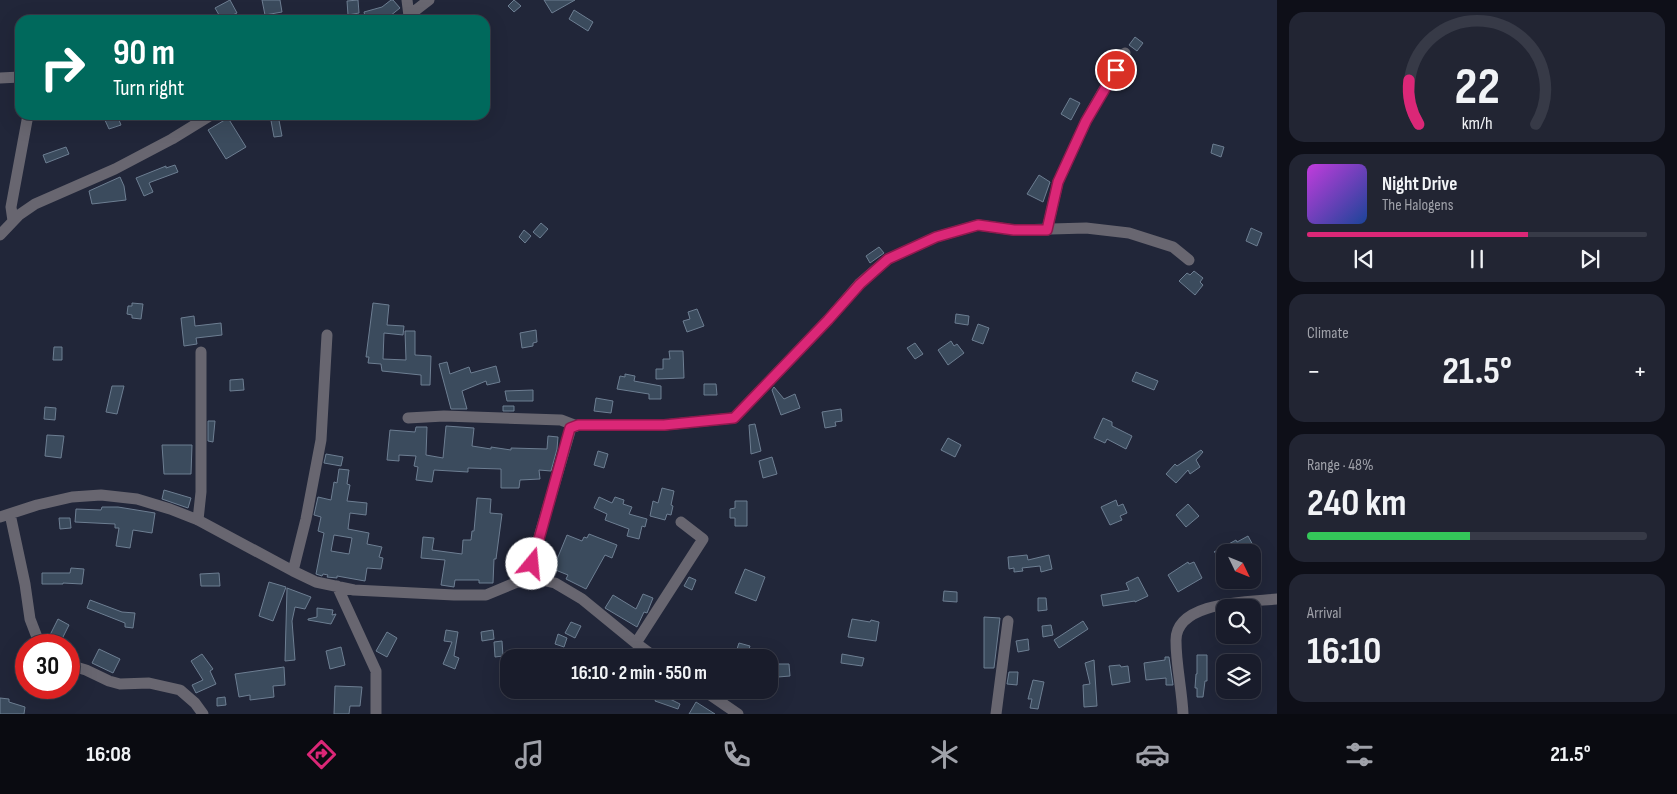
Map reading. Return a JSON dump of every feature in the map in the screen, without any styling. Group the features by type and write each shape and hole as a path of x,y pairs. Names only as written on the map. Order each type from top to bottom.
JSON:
{"street":[{"path":"406,15 407,0"},
{"path":"410,15 429,0"},
{"path":"1047,230 1058,182 1086,121 1125,53"},
{"path":"0,78 15,78"},
{"path":"13,221 11,207 27,120"},
{"path":"0,236 13,221 35,204 115,169 172,139 203,120"},
{"path":"408,418 444,416 561,420 574,425 664,425 734,418 860,284 888,259 936,237 978,225 1014,230 1086,228 1129,233 1173,247 1189,260"},
{"path":"293,571 306,519 321,440 327,335"},
{"path":"198,520 201,492 200,352"},
{"path":"527,578 570,428 574,425"},
{"path":"36,634 30,619 25,584 5,516 37,505 72,497 101,495 137,499 198,520 316,582 354,590 486,595 527,578 538,578 554,583 582,599 644,649"},
{"path":"636,643 703,540 681,522"},
{"path":"337,586 376,671 376,714"},
{"path":"1184,714 1176,639 1182,622 1190,615 1215,606 1277,599"},
{"path":"996,714 1008,621"},
{"path":"80,668 120,684 148,683 180,690 195,703 203,714"},
{"path":"716,699 738,714"}],"building":[{"path":"230,0 237,13 233,15 219,15 215,8"},
{"path":"262,0 280,0 282,12 265,15"},
{"path":"358,0 359,13 348,15 347,1"},
{"path":"393,0 400,8 391,15 365,15 364,12 382,7"},
{"path":"514,0 521,6 514,12 508,6"},
{"path":"544,0 575,0 552,13"},
{"path":"574,10 593,22 588,31 569,19"},
{"path":"1135,37 1143,43 1137,51 1129,45"},
{"path":"1070,98 1080,103 1071,120 1061,114"},
{"path":"105,120 119,120 121,125 109,129"},
{"path":"225,120 229,120 246,147 226,159 208,130"},
{"path":"271,120 279,120 282,136 274,137"},
{"path":"1213,144 1224,147 1221,157 1211,153"},
{"path":"66,147 69,154 46,163 43,155"},
{"path":"175,165 178,172 149,183 153,192 144,196 136,178 166,166 166,168"},
{"path":"1039,175 1050,182 1043,202 1027,194"},
{"path":"120,177 124,186 126,200 92,204 89,191"},
{"path":"541,223 548,229 540,238 533,232"},
{"path":"1251,228 1262,233 1257,246 1246,241"},
{"path":"524,230 531,236 525,243 519,237"},
{"path":"879,247 884,253 870,263 866,256"},
{"path":"1194,271 1203,278 1200,282 1203,285 1195,295 1179,281 1187,273 1190,275"},
{"path":"132,303 143,304 141,319 132,318 132,315 127,314 128,306 132,306"},
{"path":"373,303 389,305 387,325 404,326 403,335 384,333 383,359 406,360 405,331 415,331 415,355 431,356 430,385 421,385 421,375 382,371 381,364 368,363 369,357 366,357"},
{"path":"697,309 704,326 687,332 683,321 690,319 688,312"},
{"path":"956,314 969,316 968,325 955,323"},
{"path":"194,316 195,326 221,323 222,335 196,338 197,344 184,346 181,318"},
{"path":"978,324 989,328 983,344 972,340"},
{"path":"536,330 537,342 533,343 533,346 522,348 520,333"},
{"path":"951,341 954,346 957,344 964,353 948,365 938,350"},
{"path":"915,343 923,354 915,359 907,348"},
{"path":"54,347 62,347 62,360 53,360"},
{"path":"669,351 683,351 684,378 656,379 656,369 663,369 663,359 670,359"},
{"path":"447,362 450,374 469,367 471,373 496,366 500,382 487,385 486,381 462,391 467,409 451,409 439,364"},
{"path":"1136,372 1158,381 1154,390 1132,381"},
{"path":"625,374 635,376 634,381 661,386 661,399 649,399 649,394 617,389 620,376 625,377"},
{"path":"243,379 244,390 230,391 230,380"},
{"path":"704,384 716,384 717,395 704,395"},
{"path":"112,386 124,386 117,414 106,412"},
{"path":"774,387 784,399 795,394 800,408 781,415 772,390"},
{"path":"533,390 533,401 507,401 505,391"},
{"path":"596,398 613,401 611,413 594,411"},
{"path":"503,406 514,406 514,411 503,411"},
{"path":"45,407 56,408 55,420 44,419"},
{"path":"841,409 842,421 835,422 836,426 825,428 822,412"},
{"path":"1103,418 1112,422 1112,426 1132,436 1126,449 1107,439 1105,443 1094,438"},
{"path":"208,421 215,421 213,442 208,441"},
{"path":"755,424 761,451 751,454 749,425"},
{"path":"446,426 474,428 472,446 491,449 491,447 511,450 511,448 547,449 548,436 558,437 551,471 539,470 540,479 520,480 519,488 501,488 501,469 468,468 468,472 434,470 432,482 416,480 418,467 414,466 416,456 399,455 399,461 387,460 390,430 415,432 416,427 427,427 426,455 443,458"},
{"path":"47,435 64,436 61,458 45,456"},
{"path":"948,438 961,445 955,457 941,450"},
{"path":"162,445 192,445 191,474 164,474"},
{"path":"1201,450 1203,452 1196,460 1200,467 1190,474 1188,470 1176,483 1166,474 1175,464 1177,466"},
{"path":"598,451 608,454 604,468 594,465"},
{"path":"326,454 343,457 341,466 324,463"},
{"path":"772,457 777,474 763,478 759,461"},
{"path":"339,469 349,470 347,484 350,485 347,501 367,503 366,515 350,513 348,529 369,533 367,544 382,547 379,557 383,558 381,569 367,568 365,581 316,574 324,533 318,531 321,517 314,515 318,497 331,500 334,482 337,483","holes":["334,535 352,538 349,554 331,551"]},
{"path":"662,488 674,491 671,515 667,514 665,520 650,516 653,501 658,503"},
{"path":"164,490 191,498 188,508 162,499"},
{"path":"599,497 612,503 615,497 624,500 623,504 632,507 629,514 647,519 645,527 642,526 639,539 627,536 629,529 605,520 607,514 594,508"},
{"path":"477,498 491,499 490,513 502,514 496,559 494,559 493,583 479,583 479,580 455,580 454,587 441,585 445,560 421,558 423,537 434,538 432,550 462,554 463,540 471,540 472,531 474,531"},
{"path":"1116,500 1118,506 1123,504 1127,513 1120,516 1122,520 1110,525 1101,507"},
{"path":"735,501 747,501 747,526 735,526 735,518 730,518 730,509 735,508"},
{"path":"1188,504 1199,516 1186,527 1176,515"},
{"path":"102,507 118,507 155,513 152,533 133,530 130,548 116,546 119,528 115,528 115,524 75,522 76,509 101,510"},
{"path":"59,518 70,518 71,528 60,529"},
{"path":"589,534 617,545 612,558 605,555 586,589 566,579 568,575 553,569 567,535 582,541"},
{"path":"1248,536 1252,544 1229,544 1236,540 1237,542"},
{"path":"1027,555 1028,560 1049,555 1052,569 1041,572 1040,566 1022,568 1023,571 1014,572 1014,568 1009,569 1008,557"},
{"path":"1188,562 1189,564 1194,562 1202,578 1178,592 1168,575"},
{"path":"71,568 84,569 82,584 42,584 42,573 70,573"},
{"path":"745,569 765,577 756,601 735,593"},
{"path":"219,573 220,586 201,586 200,574"},
{"path":"689,577 696,580 692,590 684,586"},
{"path":"1138,577 1148,596 1135,602 1103,606 1101,595 1129,590 1126,583"},
{"path":"269,582 286,587 273,621 259,616"},
{"path":"287,588 311,597 305,609 295,607 292,621 295,660 285,661"},
{"path":"944,591 957,592 957,602 943,601"},
{"path":"643,594 653,598 647,613 644,612 637,627 605,608 613,595 636,609"},
{"path":"1038,598 1046,598 1047,610 1038,611"},
{"path":"90,600 122,612 135,613 133,628 125,627 125,623 87,608"},
{"path":"317,608 333,610 332,615 336,614 331,624 308,620 317,617"},
{"path":"984,617 1000,618 994,668 984,668"},
{"path":"58,619 69,625 64,634 50,634"},
{"path":"852,619 879,622 876,641 848,637"},
{"path":"1083,621 1088,629 1059,648 1054,640"},
{"path":"571,622 581,626 575,638 565,633"},
{"path":"1051,625 1053,635 1043,637 1042,626"},
{"path":"446,630 458,632 454,656 459,658 455,669 443,664 452,642 444,641"},
{"path":"493,630 494,639 482,641 481,632"},
{"path":"387,632 397,638 387,657 376,651"},
{"path":"558,634 567,638 564,647 555,644"},
{"path":"1028,639 1029,650 1018,652 1016,641"},
{"path":"502,641 503,649 500,649 500,656 495,657 494,642"},
{"path":"739,643 750,646 749,649 737,649"},
{"path":"341,647 345,665 330,669 326,651"},
{"path":"99,649 120,659 113,673 92,663"},
{"path":"202,654 213,669 210,671 216,684 196,693 192,685 203,680 191,661"},
{"path":"842,654 864,658 862,666 841,663"},
{"path":"1197,655 1207,655 1207,681 1205,681 1203,697 1197,697 1197,688 1195,688"},
{"path":"1165,657 1169,657 1173,685 1166,685 1166,678 1146,680 1144,663 1165,660"},
{"path":"1094,660 1097,706 1084,707 1083,685 1090,684 1085,663"},
{"path":"778,664 789,664 790,676 778,677"},
{"path":"1120,665 1121,667 1128,666 1130,682 1112,685 1109,666"},
{"path":"284,667 285,685 273,686 274,697 250,700 250,695 239,697 235,674"},
{"path":"1009,672 1018,672 1017,685 1007,684"},
{"path":"1033,680 1044,682 1038,709 1030,708 1032,699 1028,699"},
{"path":"335,686 362,687 360,706 350,706 349,714 334,714"},
{"path":"225,697 226,705 217,706 217,698"},
{"path":"0,698 9,699 9,702 25,707 24,714 0,714"},
{"path":"656,699 670,699 680,704 678,709 655,701"},
{"path":"696,702 715,714 689,714"}],"route":[{"path":"532,564 570,428 574,425 664,425 734,418 860,284 888,259 936,237 978,225 1014,230 1047,230 1058,182 1086,121 1116,70"}]}
